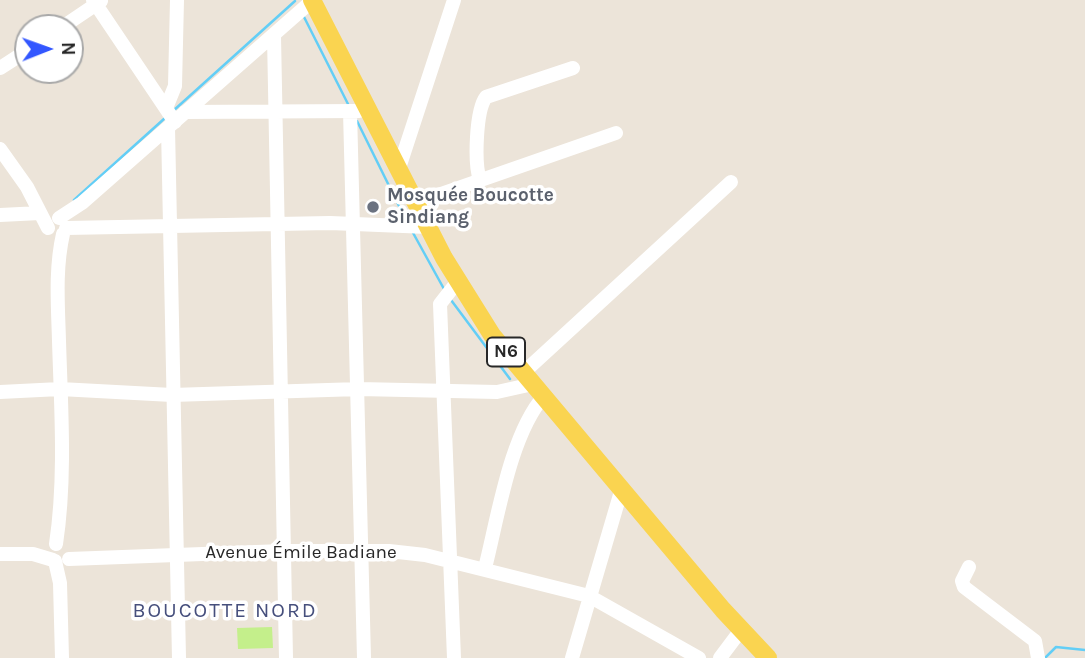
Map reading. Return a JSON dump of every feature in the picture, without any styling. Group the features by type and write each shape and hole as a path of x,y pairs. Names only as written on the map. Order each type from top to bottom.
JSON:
{"main road":[{"name":"N6","path":"312,0 415,203 458,281 492,335 741,630 768,658"}],"street":[{"path":"166,108 175,86 177,0"},
{"path":"62,658 57,267 59,226 77,207 312,0"},
{"path":"399,168 454,0"},
{"path":"80,14 97,2 176,121 169,228 179,658"},
{"path":"274,36 280,225 286,658"},
{"path":"480,180 476,156 480,104 486,97 573,68"},
{"path":"350,111 364,658"},
{"path":"176,121 276,112 371,112"},
{"path":"415,203 616,133"},
{"path":"0,149 59,226"},
{"path":"0,392 60,389 172,395 359,389 446,392 510,390 533,384 731,182"},
{"path":"27,187 40,213 59,226 169,228 354,223 428,227"},
{"path":"0,215 40,213"},
{"path":"454,658 446,392 440,304 458,281"},
{"path":"485,568 520,435 532,410 533,384"},
{"path":"572,658 622,488"},
{"name":"Avenue Émile Badiane","path":"61,553 93,556 283,551 399,552 485,568 589,596 699,658"},
{"path":"0,554 61,553"},
{"path":"969,567 962,581 964,587 1035,641 1038,658"},
{"path":"720,658 741,630"}],"green space":[{"path":"272,627 273,648 238,649 237,628"}],"waterway":[{"path":"173,111 295,1"},
{"path":"303,15 349,106"},
{"path":"74,200 165,118"},
{"path":"357,121 402,212"},
{"path":"412,231 444,289"},
{"path":"451,300 510,379"},
{"path":"1045,658 1056,647 1085,650"}],"place":[{"name":"Mosquée Boucotte Sindiang","path":"373,207"}],"district":[{"name":"BOUCOTTE NORD","path":"225,611"}]}
